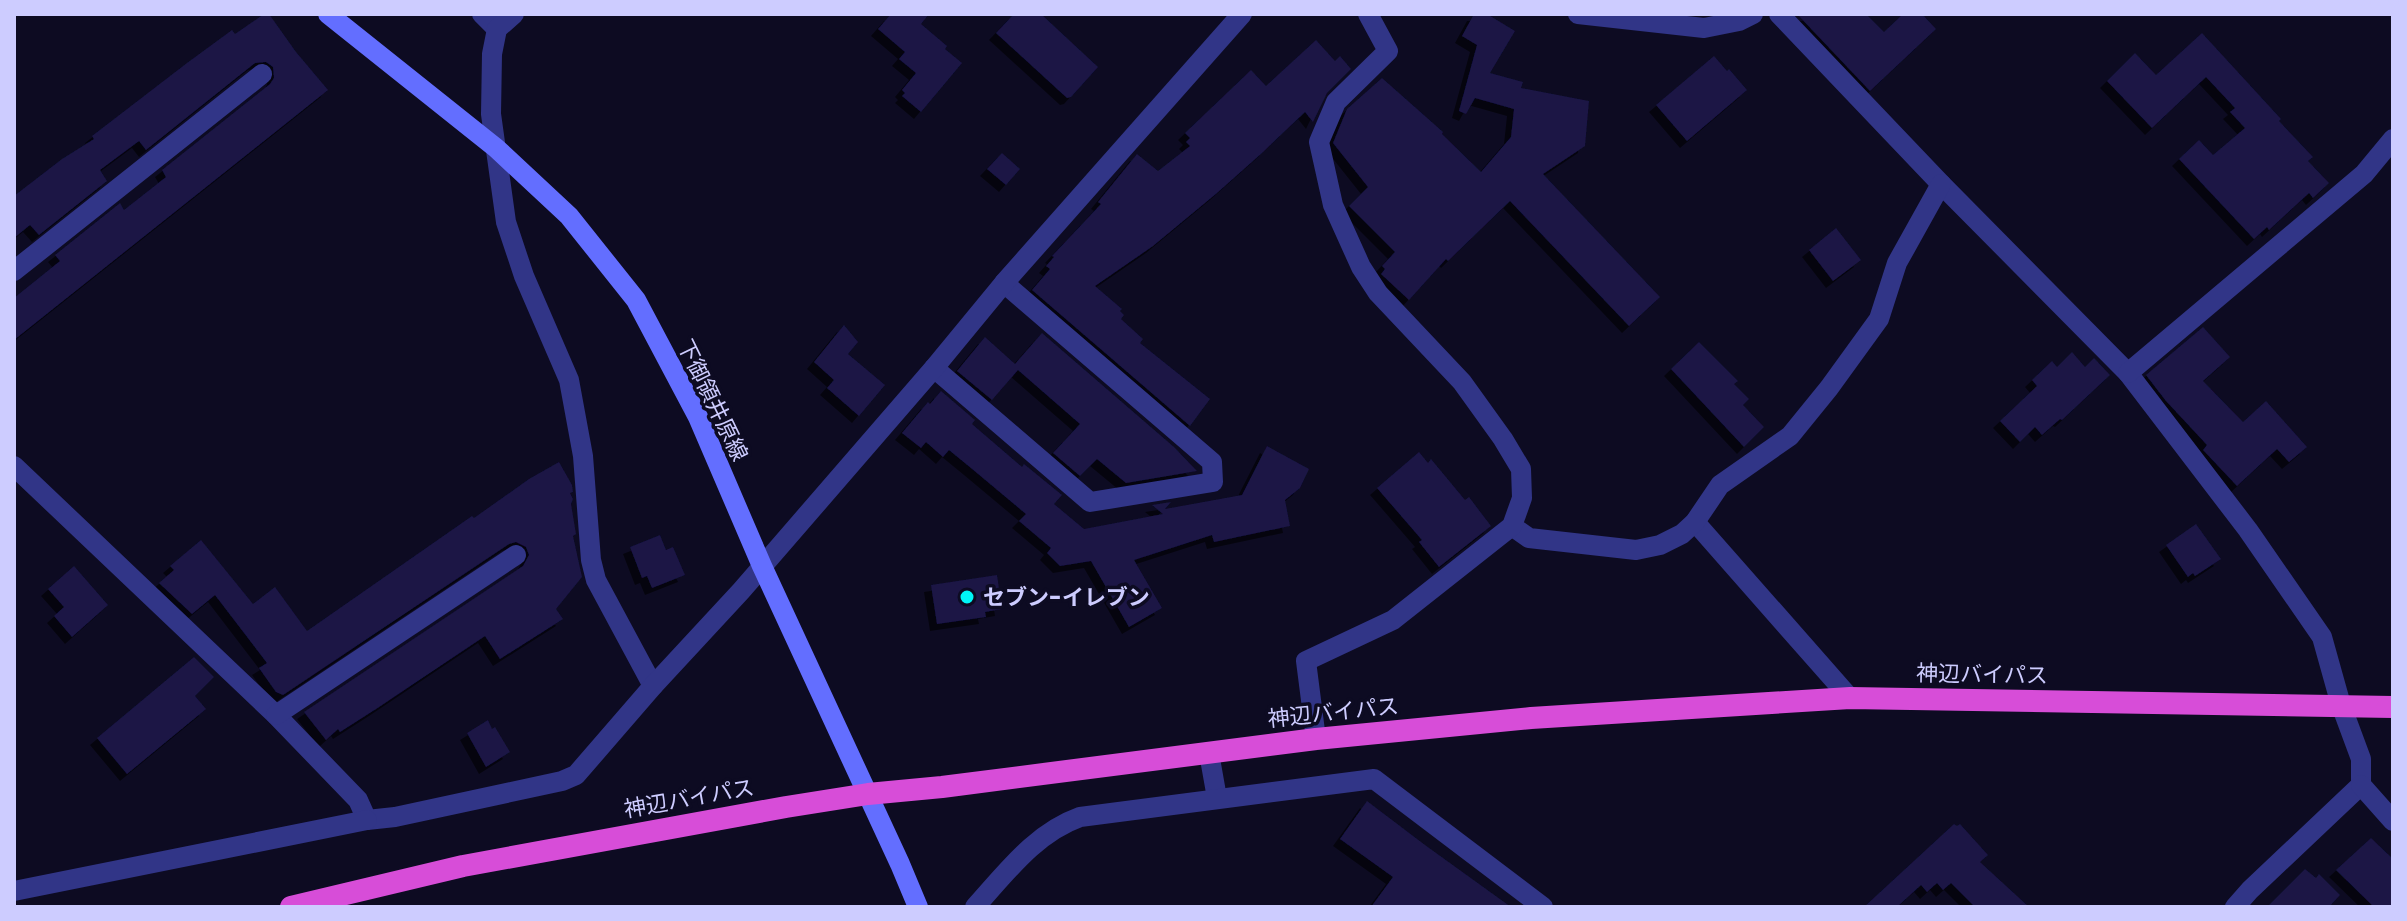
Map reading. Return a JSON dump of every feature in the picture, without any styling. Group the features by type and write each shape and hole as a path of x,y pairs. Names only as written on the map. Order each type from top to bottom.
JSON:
{"highway":[{"name":"神辺バイパス","path":"291,907 463,866 868,794 1316,739 1531,718 1850,698 2393,707"}],"main road":[{"name":"下御領井原線","path":"328,14 496,148 569,216 636,300 698,417 762,566 918,907"}],"street":[{"path":"482,14 497,29"},
{"path":"514,14 497,29 492,54 491,114 506,222 524,276 569,380 583,456 591,560 596,580 653,686"},
{"path":"14,891 395,817 562,781 576,775 1242,14"},
{"path":"1316,739 1306,661 1393,620 1512,526 1522,498 1521,469 1503,439 1462,382 1378,293 1361,267 1333,205 1319,142 1336,102 1388,51 1368,14"},
{"path":"1578,14 1704,28 1739,21 1753,14"},
{"path":"1779,14 2128,373 2248,530 2322,637 2341,705 2361,759 2361,785 2393,821"},
{"path":"14,271 262,74"},
{"path":"2128,373 2364,174 2393,139"},
{"path":"1512,526 1529,538 1636,550 1660,545 1682,534 1695,522 1720,485 1790,436 1829,388 1879,319 1897,263 1941,184"},
{"path":"934,368 1090,502 1213,482 1212,462 1004,283"},
{"path":"14,466 276,715 358,800 367,820"},
{"path":"1695,522 1850,698"},
{"path":"276,715 516,555"},
{"path":"1209,753 1217,798"},
{"path":"975,907 1037,841 1060,823 1080,817 1374,779 1543,907"},
{"path":"2235,907 2361,785"}],"building":[{"path":"264,14 269,14 328,90 14,340 14,298 60,261 55,255 120,203 124,210 166,177 162,170 270,84 274,78 273,67 266,62 255,63 146,150 139,141 100,170 107,181 39,235 30,225 14,238 14,196 94,139 92,136 232,30 235,34"},
{"path":"891,14 929,14 921,24 962,63 921,112 902,96 905,93 902,90 916,73 899,59 905,52 878,29"},
{"path":"1014,14 1041,14 1098,67 1071,97 1067,98 996,33"},
{"path":"1474,14 1487,14 1515,31 1490,73 1523,82 1521,88 1589,101 1585,146 1543,174 1660,297 1629,326 1510,201 1448,261 1446,259 1409,300 1381,274 1385,269 1382,266 1395,252 1349,206 1368,187 1333,143 1347,109 1382,78 1443,132 1481,172 1511,137 1514,109 1475,98 1466,114 1459,111 1477,45 1462,36"},
{"path":"1797,14 1866,14 1884,32 1903,14 1922,14 1936,29 1870,91"},
{"path":"2202,33 2281,119 2279,121 2313,157 2308,161 2329,183 2313,198 2309,193 2269,230 2267,227 2254,239 2179,159 2199,140 2213,155 2245,128 2230,112 2235,108 2206,77 2152,128 2107,81 2135,53 2156,75"},
{"path":"1316,40 1335,61 1340,56 1351,69 1327,93 1313,122 1305,112 1217,193 1153,246 1095,286 1122,309 1120,311 1124,315 1121,319 1143,339 1140,343 1210,399 1190,426 1032,290 1050,269 1046,266 1052,256 1101,204 1098,202 1137,154 1158,171 1190,146 1186,142 1190,138 1185,133 1251,70 1266,86"},
{"path":"1714,56 1747,90 1687,141 1656,105"},
{"path":"1002,153 1020,169 1006,185 987,169"},
{"path":"1836,228 1861,260 1833,281 1809,250"},
{"path":"844,325 858,342 848,354 885,385 859,416 827,388 834,380 814,362"},
{"path":"2203,327 2230,357 2203,381 2243,422 2266,401 2307,447 2289,462 2277,449 2237,486 2203,450 2207,445 2146,375"},
{"path":"1042,333 1174,447 1197,471 1126,483 1097,459 1080,476 1053,453 1080,424 1018,370 992,400 957,371 985,337 1015,364"},
{"path":"1699,342 1738,381 1734,384 1749,399 1743,405 1764,427 1744,447 1671,369"},
{"path":"2072,352 2085,367 2094,358 2110,375 2042,435 2035,427 2020,442 2000,421 2037,386 2032,380 2052,361 2057,367"},
{"path":"941,391 975,420 972,424 1022,467 1024,464 1062,495 1054,504 1084,529 1163,514 1152,505 1171,502 1165,509 1242,495 1267,446 1309,469 1300,488 1285,500 1290,526 1214,542 1212,535 1134,560 1162,608 1129,627 1091,561 1060,566 1047,553 1051,548 1019,521 1026,514 949,450 943,457 926,442 921,448 902,433"},
{"path":"1419,452 1428,463 1431,459 1465,500 1469,497 1491,526 1439,567 1419,542 1422,540 1377,488"},
{"path":"559,462 572,485 573,492 570,493 576,534 573,536 582,577 556,609 563,619 500,659 485,636 340,732 338,729 326,740 304,712 523,566 529,555 526,547 516,542 509,544 283,695 276,692 259,668 267,663 215,595 192,614 159,583 174,570 170,566 201,540 253,604 275,587 307,631 472,516 474,518"},
{"path":"2196,524 2221,559 2195,576 2193,573 2188,577 2166,545"},
{"path":"660,535 666,550 673,547 685,575 652,588 647,576 642,578 630,547"},
{"path":"74,566 108,605 72,637 54,616 64,607 48,589"},
{"name":"セブン-イレブン","path":"997,575 1002,609 985,612 986,617 937,624 931,585"},
{"path":"194,657 214,677 195,696 206,709 127,774 97,738"},
{"path":"488,720 510,752 486,767 467,733"},
{"path":"1367,801 1511,907 1371,907 1393,877 1340,839"},
{"path":"1954,824 1960,824 1988,855 1980,862 2029,907 1975,907 1951,883 1943,890 1937,883 1927,892 1921,885 1897,907 1864,907"},
{"path":"2371,838 2393,859 2393,907 2374,907 2336,870"},
{"path":"2305,869 2316,878 2319,874 2340,895 2329,907 2267,907"}],"place":[{"name":"セブン-イレブン","path":"967,597"}]}
